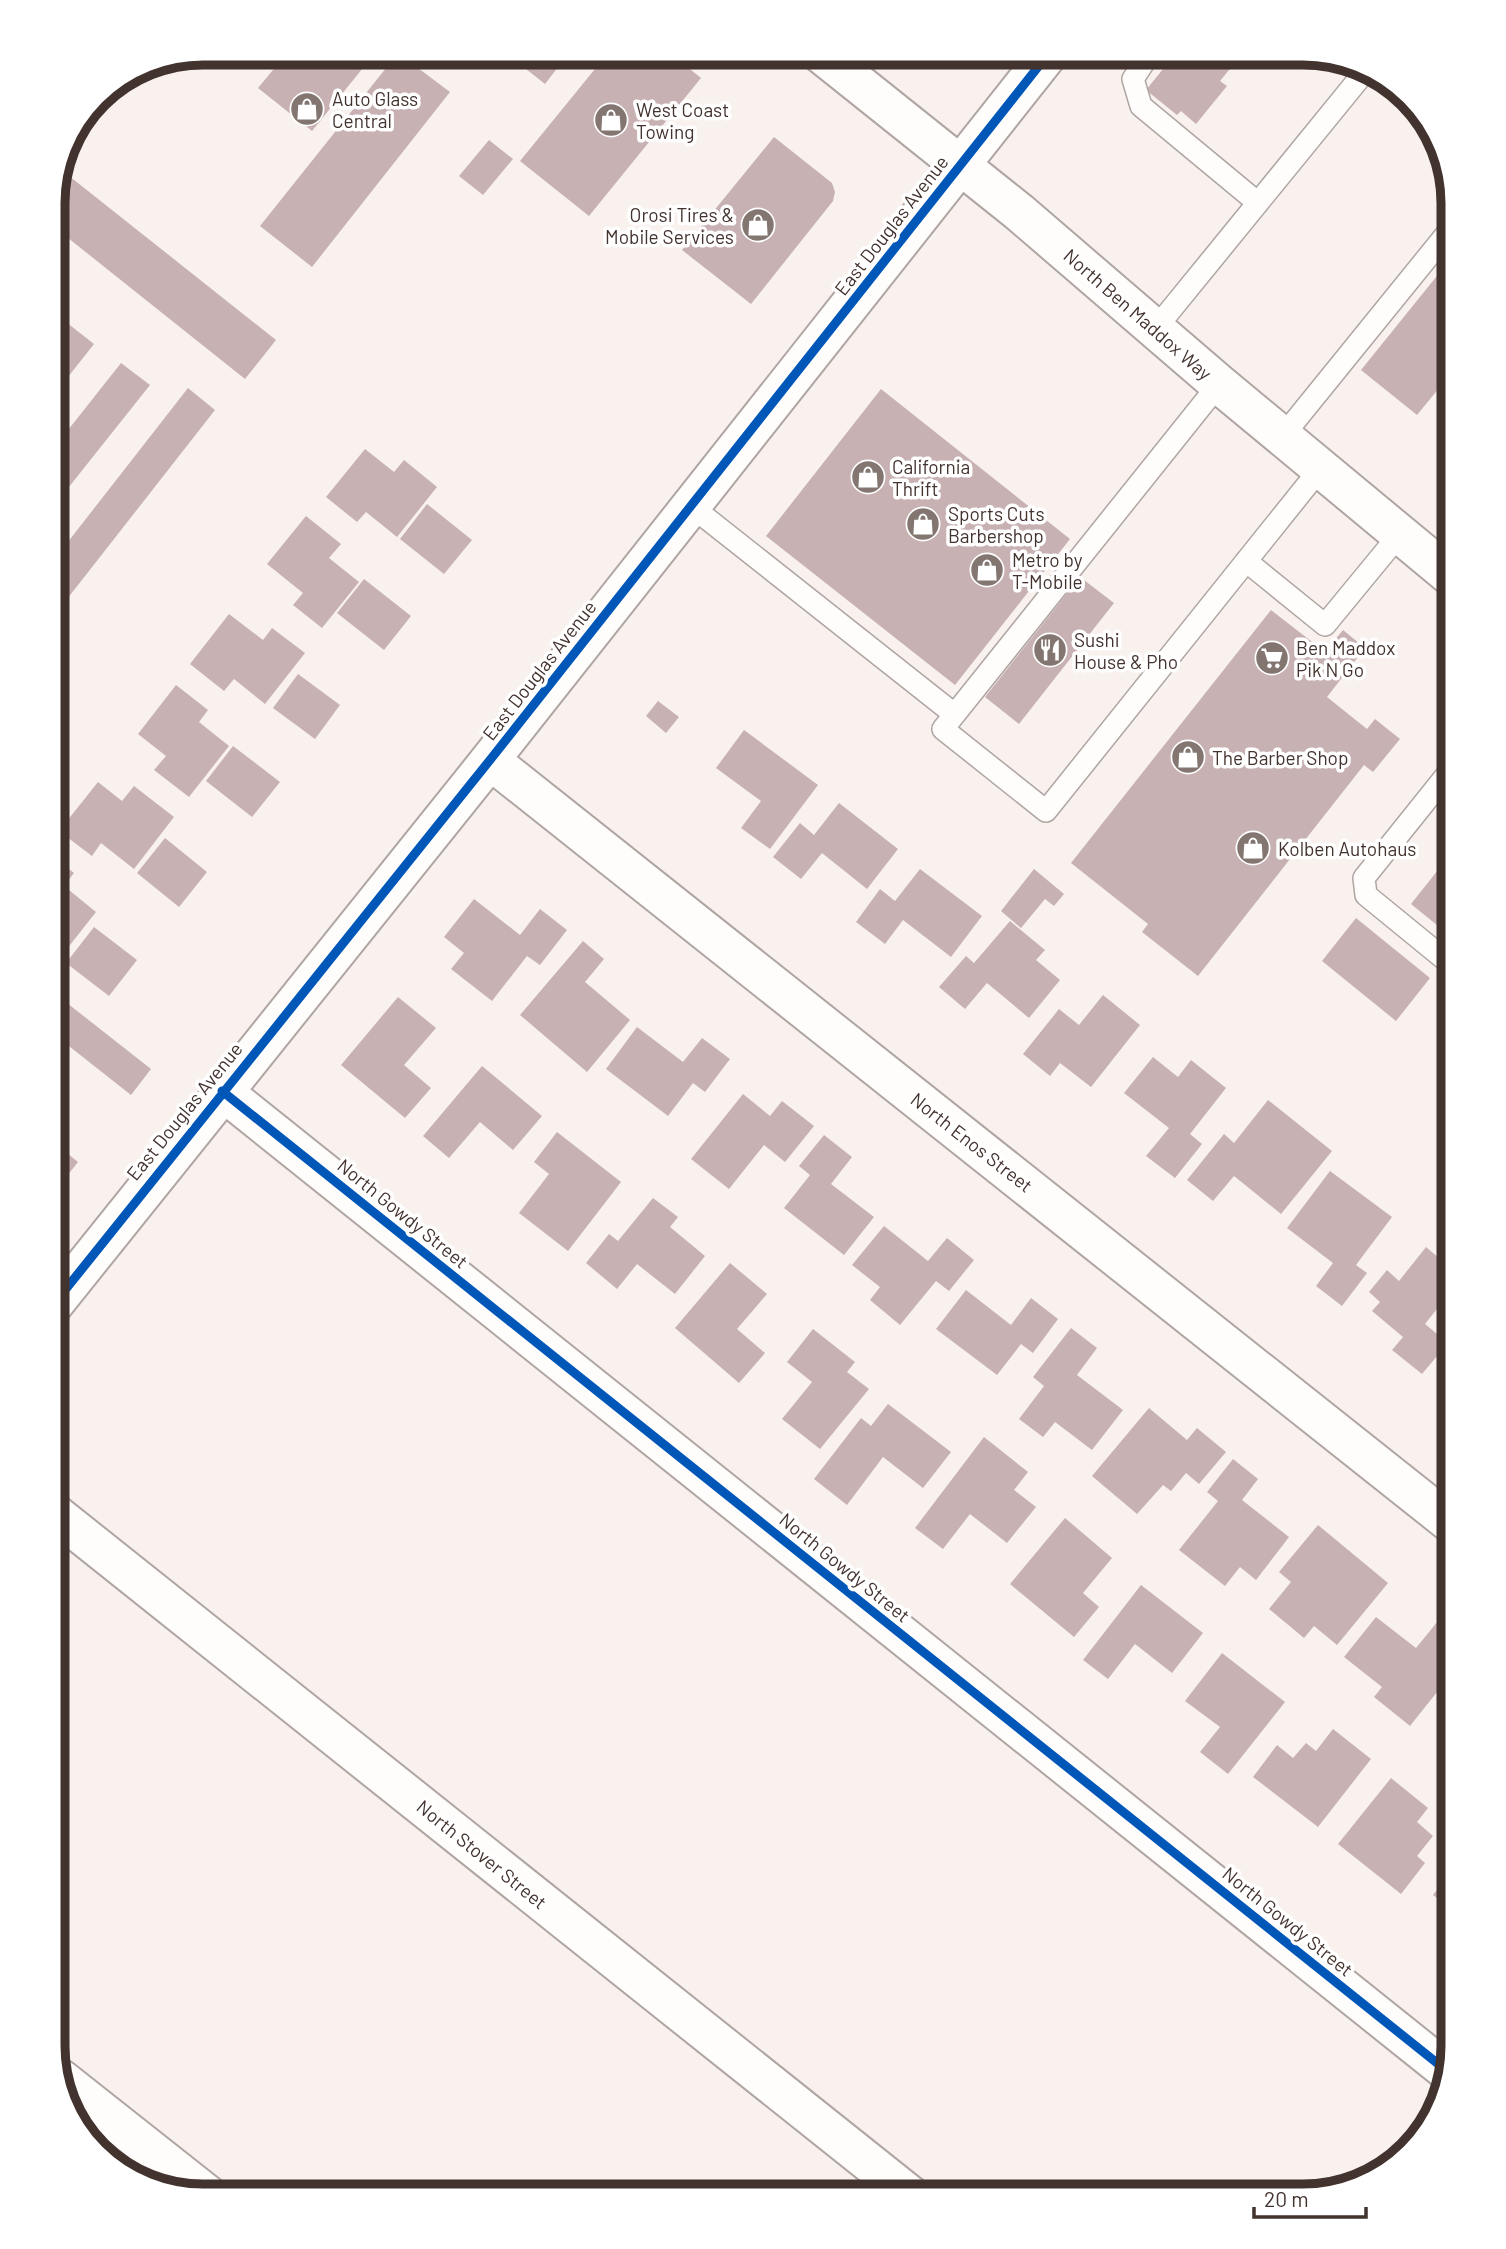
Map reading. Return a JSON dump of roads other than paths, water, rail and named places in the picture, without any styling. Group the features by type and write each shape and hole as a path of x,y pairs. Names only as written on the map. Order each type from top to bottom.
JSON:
{"street":[{"name":"North Ben Maddox Way","path":"835,65 960,165 1441,568"},
{"name":"East Douglas Avenue","path":"65,1290 490,760 1039,65"},
{"name":"North Enos Street","path":"490,760 1441,1515"},
{"name":"North Gowdy Street","path":"222,1091 1440,2064"},
{"name":"North Stover Street","path":"65,1522 896,2184"},
{"path":"71,2087 194,2184"}],"lane":[{"path":"1142,65 1133,79 1140,106 1258,203"},
{"path":"1156,328 1360,77"},
{"path":"1282,437 1441,242"},
{"path":"1219,384 943,729 1046,811 1320,468"},
{"path":"691,506 954,714"},
{"path":"1246,561 1325,625 1399,535"},
{"path":"1441,783 1364,878 1366,895 1441,956"}],"place":[{"name":"Auto Glass Central","path":"307,109"},
{"name":"West Coast Towing","path":"611,120"},
{"name":"Orosi Tires & Mobile Services","path":"758,225"},
{"name":"California Thrift","path":"868,477"},
{"name":"Sports Cuts Barbershop","path":"923,524"},
{"name":"Metro by T-Mobile","path":"987,570"},
{"name":"Sushi House & Pho","path":"1050,650"},
{"name":"Ben Maddox Pik N Go","path":"1272,658"},
{"name":"The Barber Shop","path":"1188,757"},
{"name":"Kolben Autohaus","path":"1253,848"}]}
